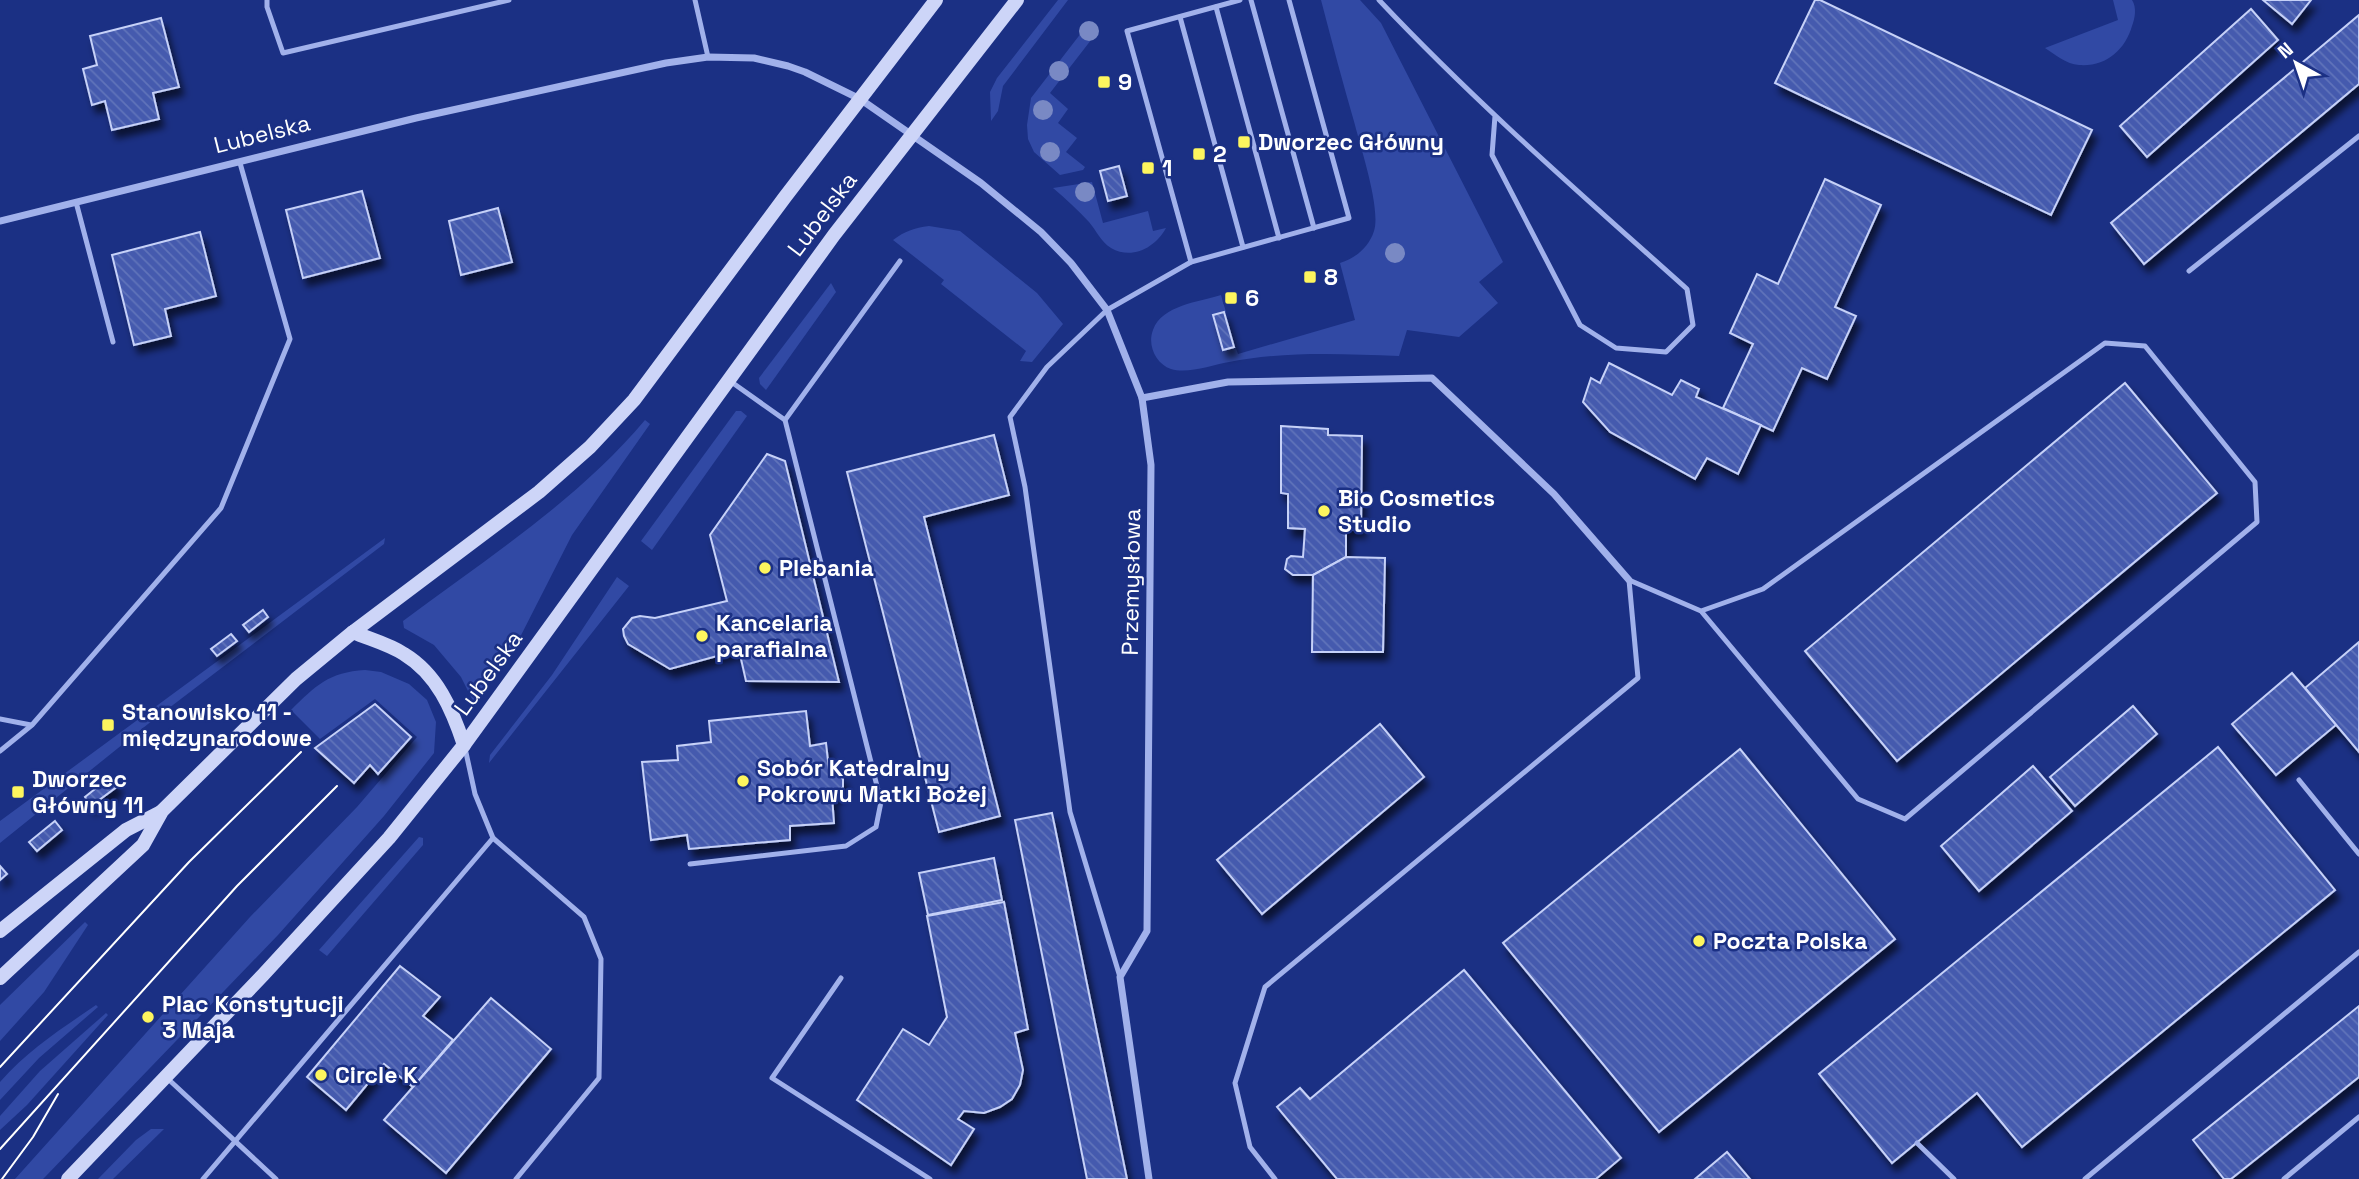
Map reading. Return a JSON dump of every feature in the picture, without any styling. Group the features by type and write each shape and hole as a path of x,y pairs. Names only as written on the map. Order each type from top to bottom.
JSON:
{"street":[{"name":"Lubelska","path":"353,632 539,492 590,447 634,400 936,0"},
{"name":"Lubelska","path":"464,745 834,235 1017,0"},
{"name":"Lubelska","path":"0,221 416,118 666,63 708,57 754,58 788,66 860,99"},
{"name":"Przemysłowa","path":"860,99 981,183 1041,232 1071,263 1107,310 1142,398 1151,465 1147,931 1120,977"},
{"path":"1142,398 1228,382 1432,378 1554,494 1629,580"},
{"name":"Lubelska","path":"353,632 404,653 432,677 454,714 464,745"},
{"path":"0,978 143,845 162,811 296,679 353,632"},
{"path":"68,1179 263,975 389,838 464,745"},
{"path":"2,932 126,830 162,811"},
{"path":"1120,977 1149,1179"}],"lane":[{"path":"267,0 283,53 509,0"},
{"path":"695,0 708,57"},
{"path":"1191,262 1128,31 1240,0"},
{"path":"1251,0 1314,228"},
{"path":"1120,977 1070,812 1025,487 1010,416 1047,367 1107,310 1191,262 1349,218 1289,0"},
{"path":"1379,0 1495,116 1688,289 1693,325 1666,352 1616,348 1580,325 1492,155 1495,116"},
{"path":"1216,7 1279,238"},
{"path":"1180,17 1243,247"},
{"path":"2189,271 2359,136"},
{"path":"0,751 32,725 221,508 289,340 240,163"},
{"path":"76,202 113,342"},
{"path":"785,420 900,261"},
{"path":"1275,1179 1250,1147 1235,1083 1265,987 1638,678 1629,580 1701,611 1858,799 1905,819 2257,522 2255,482 2145,346 2105,343 1763,589 1701,611"},
{"path":"690,864 846,846 876,827 881,802 785,420 729,380"},
{"path":"0,719 32,725"},
{"path":"464,745 475,793 493,838 584,918 601,959 600,1078 516,1179"},
{"path":"2299,780 2359,854"},
{"path":"203,1179 493,838"},
{"path":"2085,1179 2359,952"},
{"path":"842,978 772,1078 930,1179"},
{"path":"165,1076 276,1179"},
{"path":"2284,1179 2359,1117"},
{"path":"1917,1143 1954,1179"}],"shaded area":[{"path":"1058,0 1068,0 1003,86 998,111 991,121 990,92 997,78"},
{"path":"1321,0 1360,0 1381,23 1503,262 1479,282 1498,303 1459,337 1407,330 1399,356 1292,355 1229,362 1192,370 1166,367 1152,348 1151,336 1158,322 1173,310 1221,295 1226,312 1213,316 1223,349 1235,346 1238,354 1355,320 1340,263 1356,255 1369,242 1374,231 1375,209"},
{"path":"2113,0 2132,0 2135,13 2125,43 2106,60 2079,65 2065,61 2045,48 2118,20"},
{"path":"1091,26 1098,31 1050,93 1068,109 1058,123 1077,138 1066,152 1085,167 1083,170 1060,175 1034,152 1028,139 1031,98 1085,28"},
{"path":"1092,182 1103,223 1148,211 1153,231 1166,228 1156,241 1142,250 1127,253 1111,248 1092,225 1053,188"},
{"path":"929,226 960,231 1037,293 1063,324 1032,362 1020,361 1026,351 941,284 944,280 893,240 910,230"},
{"path":"831,283 836,292 766,390 760,384 759,378"},
{"path":"736,411 747,416 652,550 641,541"},
{"path":"645,420 650,424 572,535 513,651 474,703 461,677 434,645 404,628 403,621 561,502 619,449"},
{"path":"385,538 384,544 148,724 0,843 0,821"},
{"path":"617,577 629,586 489,763 490,755 552,675"},
{"path":"365,670 381,672 409,684 427,700 436,722 434,753 384,816 278,935 46,1176 43,1179 15,1179 250,917 357,807 417,737 375,699 320,739 291,710 332,677"},
{"path":"419,837 423,838 423,845 327,956 319,950"},
{"path":"85,922 88,925 44,992 0,1041 0,1005"},
{"path":"96,1005 98,1007 39,1058 0,1100 0,1082 11,1070 45,1040"},
{"path":"106,1013 108,1015 27,1105 0,1130 0,1116 40,1071"},
{"path":"151,1129 164,1129 113,1179 98,1179 136,1140"}],"building":[{"path":"1815,0 1820,0 2092,130 2051,215 1775,83"},
{"path":"2263,0 2311,0 2292,24"},
{"path":"2251,9 2278,40 2147,157 2120,126"},
{"path":"2359,15 2359,84 2144,264 2111,223"},
{"path":"161,18 179,87 153,93 159,119 112,130 105,101 92,105 83,69 97,65 90,36"},
{"path":"1119,166 1127,196 1108,201 1100,171"},
{"path":"1825,179 1881,205 1835,307 1856,316 1827,379 1802,368 1773,431 1723,408 1753,344 1730,333 1757,274 1778,284"},
{"path":"362,191 380,258 303,278 286,210"},
{"path":"498,208 512,262 461,275 449,221"},
{"path":"200,232 216,296 165,309 171,336 134,345 112,255"},
{"path":"1224,312 1234,347 1223,350 1213,315"},
{"path":"1609,363 1672,395 1681,380 1699,389 1696,397 1761,425 1738,474 1707,458 1695,479 1610,432 1583,402 1591,378 1600,383"},
{"path":"2125,383 2217,493 1897,761 1805,651"},
{"name":"Bio Cosmetics Studio","path":"1281,426 1328,429 1328,435 1362,436 1361,530 1346,529 1346,557 1313,575 1293,575 1285,569 1287,559 1291,556 1303,557 1305,529 1288,528 1288,494 1281,493"},
{"path":"994,435 1009,495 924,517 1000,816 939,832 847,472"},
{"name":"Plebania","path":"767,454 785,461 839,682 746,681 739,650 670,669 628,644 624,636 623,629 632,618 655,618 727,601 710,535"},
{"path":"1346,557 1385,558 1383,652 1312,652 1313,575"},
{"path":"263,610 268,617 249,632 243,625"},
{"path":"231,634 237,641 217,656 211,649"},
{"path":"2359,642 2359,752 2305,688"},
{"path":"2292,673 2336,725 2276,775 2232,724"},
{"path":"375,704 411,737 378,774 370,765 354,783 315,748"},
{"path":"2133,706 2157,734 2075,806 2050,777"},
{"name":"Sobór Katedralny Pokrowu Matki Bożej","path":"806,711 810,746 826,743 829,770 838,773 843,779 843,787 832,796 834,823 790,826 790,840 689,849 687,835 651,840 642,762 678,760 677,746 711,742 709,721"},
{"path":"1380,724 1424,777 1262,914 1217,860"},
{"path":"2218,747 2335,890 2022,1147 1977,1093 1892,1163 1819,1074"},
{"name":"Poczta Polska","path":"1740,749 1895,939 1659,1132 1503,943"},
{"path":"2033,766 2072,811 1979,891 1941,846"},
{"path":"110,777 118,786 91,806 85,797"},
{"path":"1052,813 1127,1179 1087,1179 1015,820"},
{"path":"55,821 62,830 37,851 29,842"},
{"path":"994,858 1002,900 928,915 919,873"},
{"path":"0,866 7,874 0,880"},
{"path":"1004,902 1028,1029 1015,1033 1023,1070 1020,1085 1012,1099 1000,1107 984,1113 964,1111 958,1119 974,1129 951,1165 857,1100 903,1029 929,1045 947,1017 927,916"},
{"path":"400,966 440,997 423,1016 453,1040 413,1087 384,1064 346,1110 307,1077"},
{"path":"1464,970 1621,1158 1596,1179 1337,1179 1277,1107 1300,1088 1310,1099"},
{"path":"491,998 551,1049 446,1173 384,1120"},
{"path":"2359,1006 2359,1077 2231,1179 2224,1179 2193,1140"},
{"path":"1727,1152 1750,1179 1695,1179"}],"tram line":[{"path":"0,1067 189,862 301,752"},
{"path":"0,1149 237,886 337,786"},
{"path":"2,1179 33,1137 58,1094"}],"place":[{"name":"9","path":"1104,82"},
{"name":"Dworzec Główny","path":"1244,142"},
{"name":"2","path":"1199,154"},
{"name":"1","path":"1148,168"},
{"name":"8","path":"1310,277"},
{"name":"6","path":"1231,298"},
{"name":"Bio Cosmetics Studio","path":"1324,511"},
{"name":"Plebania","path":"765,568"},
{"name":"Kancelaria parafialna","path":"702,636"},
{"name":"Stanowisko 11 - międzynarodowe","path":"108,725"},
{"name":"Sobór Katedralny Pokrowu Matki Bożej","path":"743,781"},
{"name":"Dworzec Główny 11","path":"18,792"},
{"name":"Poczta Polska","path":"1699,941"},
{"name":"Plac Konstytucji 3 Maja","path":"148,1017"},
{"name":"Circle K","path":"321,1075"}]}
